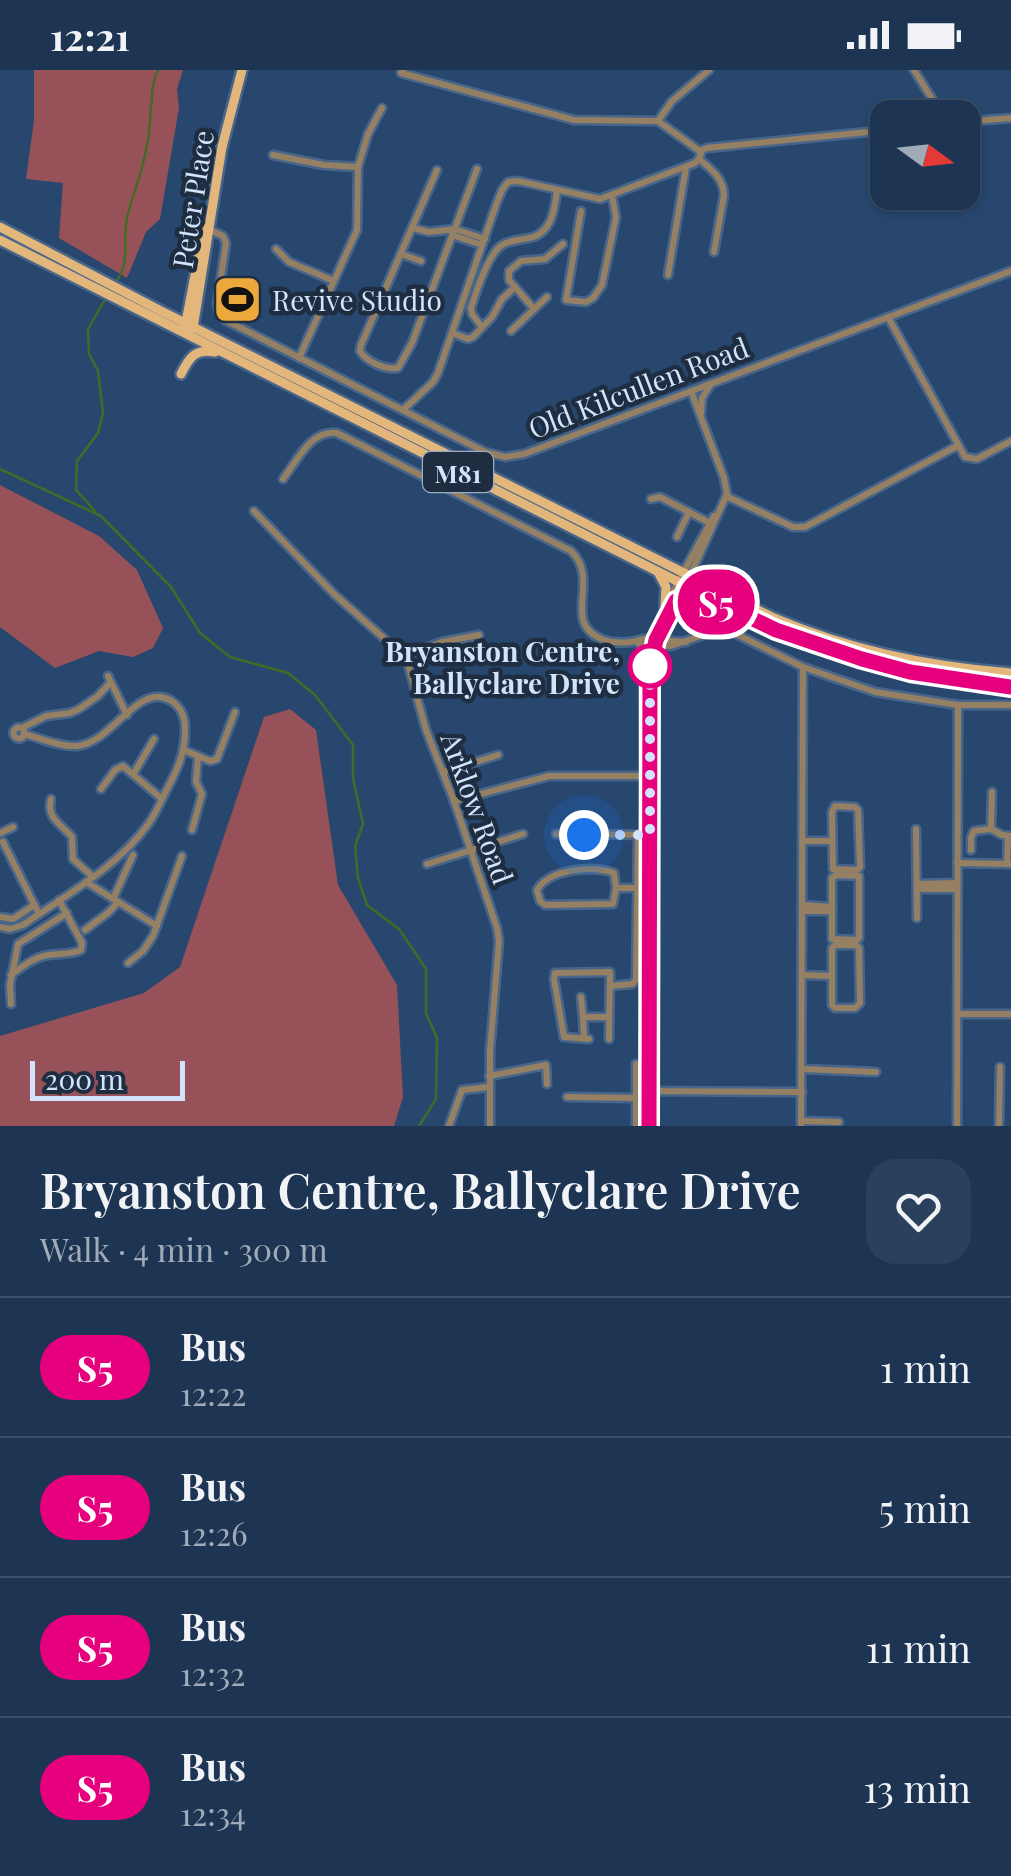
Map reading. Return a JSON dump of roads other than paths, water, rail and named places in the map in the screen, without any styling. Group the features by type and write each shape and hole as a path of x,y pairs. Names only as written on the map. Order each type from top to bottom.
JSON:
{"main road":[{"name":"Peter Place","path":"189,329 222,120 239,70"},
{"name":"M81","path":"0,227 114,291 684,579 843,643 922,662 1011,673"},
{"name":"Peter Place","path":"189,329 207,228"},
{"name":"M81","path":"0,240 141,300 227,354 658,572 684,579 701,594 776,630 910,672 1011,687"},
{"path":"141,300 179,312 191,303"},
{"path":"181,374 189,358 200,350 227,354"},
{"path":"658,572 671,604 701,594"}],"street":[{"path":"658,121 672,101 708,70"},
{"path":"914,70 933,100"},
{"path":"402,72 574,120 658,121 700,156 724,186 714,252"},
{"path":"299,358 356,230 358,167 368,134 382,108"},
{"path":"980,121 1011,118"},
{"path":"403,410 433,382 508,182 591,199 612,196 686,167 707,148 870,132"},
{"path":"273,155 324,166 358,167"},
{"path":"668,275 686,167"},
{"path":"437,170 360,351 368,360 394,369 402,364 420,324 477,169"},
{"path":"482,327 470,310 490,259 501,245 534,237 548,226 557,190"},
{"path":"581,211 566,300 583,303 593,298 604,280 616,217 612,196"},
{"name":"Old Kilcullen Road","path":"207,228 223,236 226,243 217,304 221,316 485,452 505,457 524,454 1011,271"},
{"path":"413,228 452,231 484,242"},
{"path":"534,309 508,276 514,266 528,259 545,259 563,244"},
{"path":"276,250 289,262 334,281"},
{"path":"401,254 422,261"},
{"path":"452,333 470,338 515,287"},
{"path":"512,331 548,297"},
{"path":"888,317 966,458 974,460 1011,441"},
{"path":"700,416 702,398 712,382"},
{"path":"636,1126 642,1093 646,776 643,676 651,643 725,496 721,472 690,391"},
{"path":"283,479 311,442 325,432 337,432 571,550 584,569 581,606 586,626 605,640 671,646 712,632 730,631 803,667 875,692 958,705 1011,706"},
{"path":"725,496 800,528 957,446"},
{"path":"684,579 725,496"},
{"path":"650,499 660,497 710,524"},
{"path":"254,511 334,594 404,656 462,637 479,636"},
{"path":"676,537 689,512"},
{"name":"Arklow Road","path":"404,656 426,730 497,928 490,1126"},
{"path":"803,667 801,1124 839,1122"},
{"path":"0,927 17,928 39,914 90,879 142,831 162,799 184,750 184,718 177,706 160,697 146,698 135,705 127,715 114,726 81,745 70,746 23,731 46,716 70,712 86,704 109,680 127,715"},
{"path":"957,1126 958,705"},
{"path":"184,750 210,761 216,759 235,712"},
{"path":"134,774 154,739"},
{"path":"443,772 498,755"},
{"path":"192,830 202,794 195,779 198,757"},
{"path":"101,790 119,766 127,768 162,799"},
{"path":"454,801 549,776 646,776"},
{"path":"991,829 992,792"},
{"path":"52,799 50,814 72,837 73,860 116,900 157,926"},
{"path":"833,808 858,808 859,869 833,869 832,840 833,808"},
{"path":"0,833 13,827"},
{"path":"916,829 917,918"},
{"path":"957,863 1009,864 1009,836 991,829 973,832 971,850"},
{"path":"427,864 523,834"},
{"path":"556,834 644,835"},
{"path":"610,986 636,980 636,888 644,835"},
{"path":"802,839 832,840"},
{"path":"4,841 39,914"},
{"path":"85,930 109,912 133,855"},
{"path":"128,962 148,946 182,856"},
{"path":"590,870 614,874 616,888 613,904 588,906 545,904 536,890 554,876 590,870"},
{"path":"859,876 858,940 832,939 832,909 832,878 859,876"},
{"path":"916,886 957,886"},
{"path":"616,888 636,888"},
{"path":"11,975 45,955 75,954 81,950 82,943 59,900"},
{"path":"0,917 13,919 35,905"},
{"path":"802,908 832,909"},
{"path":"11,1004 11,975 18,944 67,913"},
{"path":"833,946 858,946 857,1008 832,1007 831,978 833,946"},
{"path":"581,997 587,1038 564,1036 554,974 608,970 611,973 609,1039"},
{"path":"802,978 831,978"},
{"path":"957,1014 1011,1014"},
{"path":"583,1017 608,1017"},
{"path":"636,1064 647,1126"},
{"path":"489,1076 546,1065 548,1084"},
{"path":"999,1126 1000,1067"},
{"path":"802,1072 876,1072"},
{"path":"449,1126 462,1090 489,1087"},
{"path":"567,1097 802,1092"}],"waterway":[{"path":"114,285 124,262 127,218 145,156 158,70"},
{"path":"95,511 76,490 77,461 98,433 103,413 98,371 89,354 88,329 107,296"},
{"path":"0,469 101,516 171,587 200,633 230,657 288,673 315,695 353,745 353,778 363,824 355,846 358,878 367,905 399,929 426,969 426,1013 437,1038 436,1099 419,1126"}],"place":[{"name":"Revive Studio","path":"237,299"},
{"name":"Bryanston Centre, Ballyclare Drive","path":"650,666"}]}
